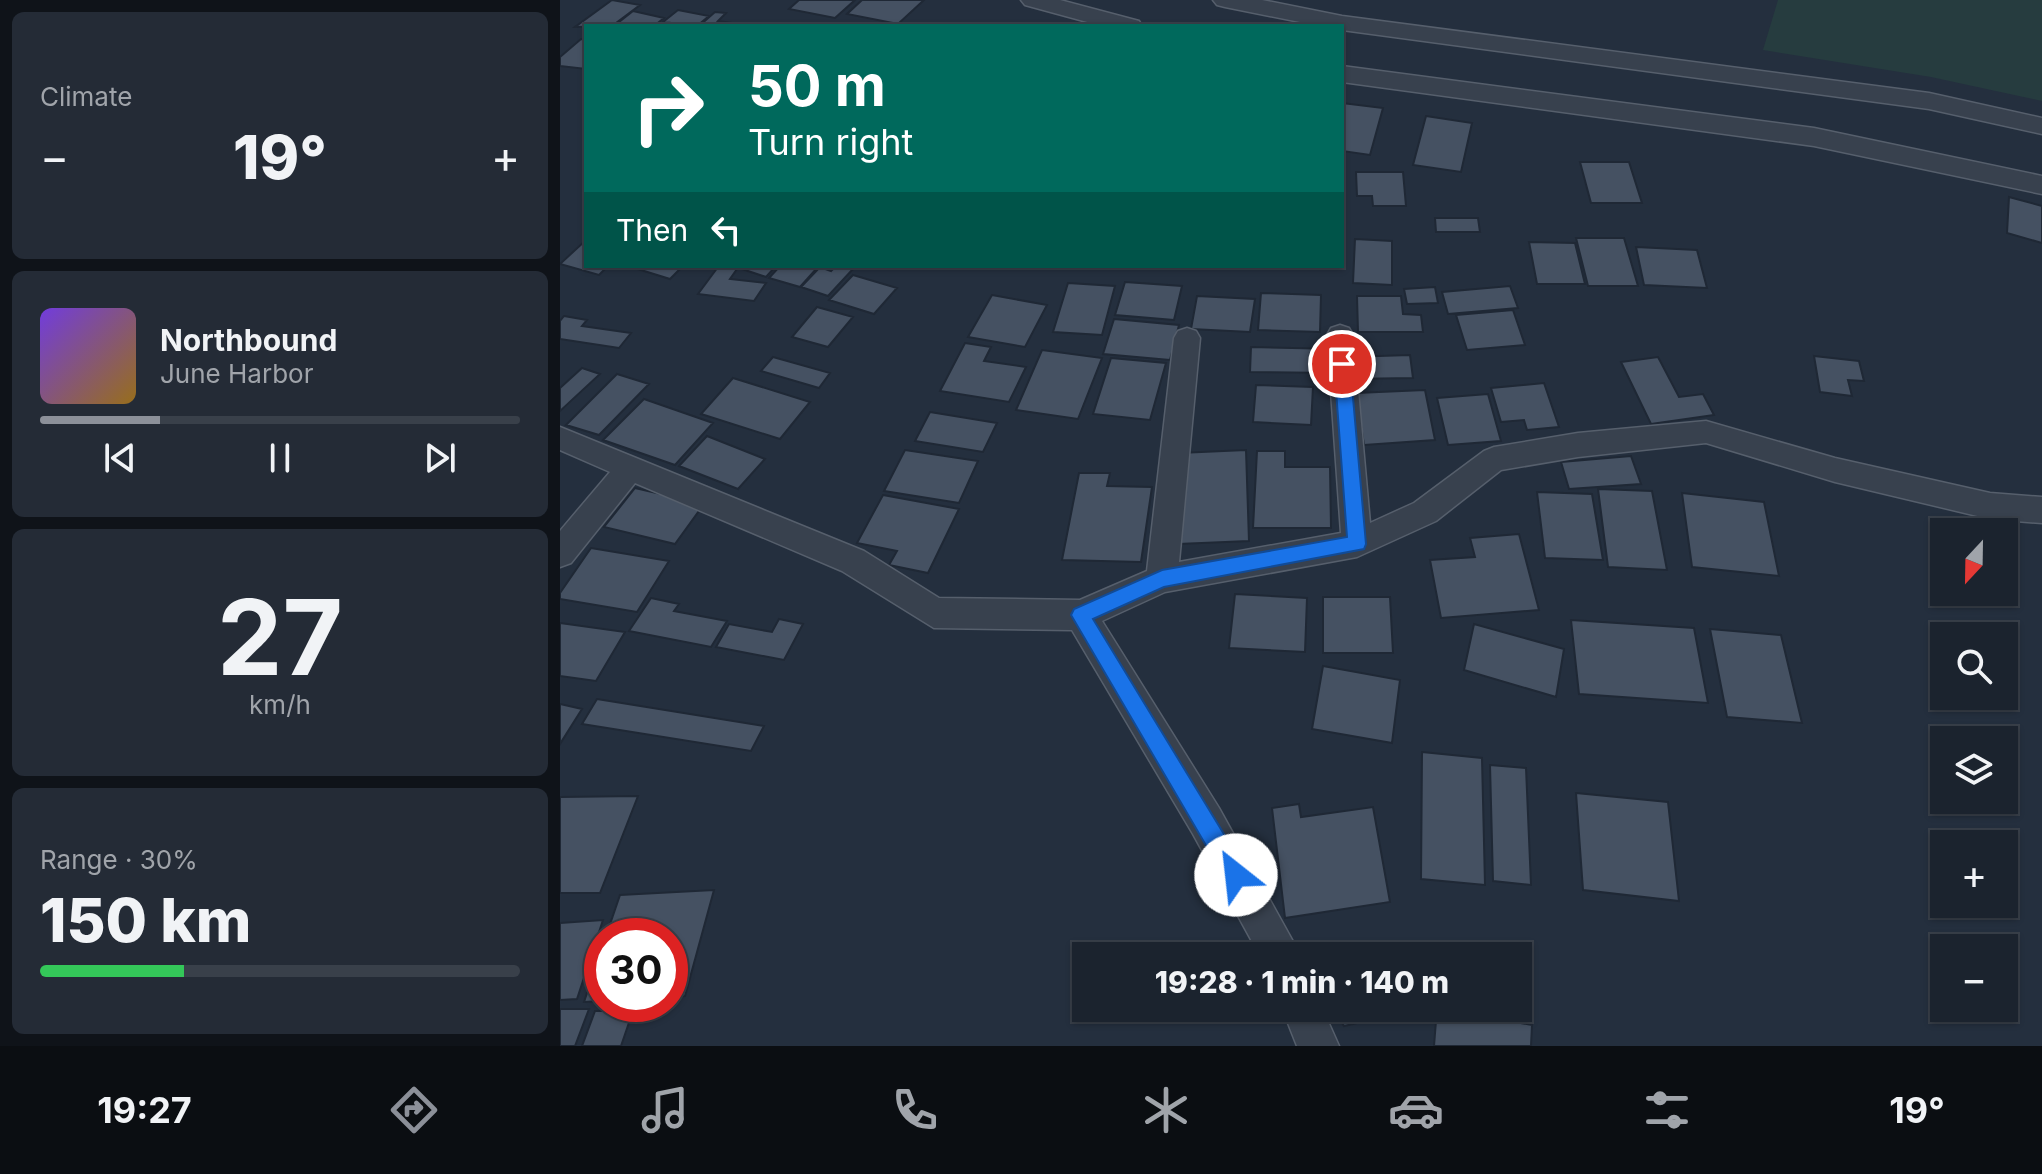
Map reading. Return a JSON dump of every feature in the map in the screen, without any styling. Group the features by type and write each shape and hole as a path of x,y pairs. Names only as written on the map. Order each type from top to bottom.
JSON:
{"street":[{"path":"1033,0 1103,23"},
{"path":"1225,0 1272,19 1317,24"},
{"path":"1344,27 1929,101 2042,126"},
{"path":"1344,74 1814,137 2042,185"},
{"path":"1340,335 1357,544"},
{"path":"1162,579 1187,338"},
{"path":"560,438 853,561 934,613 1081,615 1162,579 1357,544 1425,512 1494,459 1578,445 1706,432 1850,474 1990,506 2042,510"},
{"path":"560,553 631,467"},
{"path":"1081,615 1206,821 1273,942"},
{"path":"1308,1022 1318,1046"}],"green space":[{"path":"1778,0 2042,0 2042,101 1931,77 1763,50"}],"building":[{"path":"612,0 640,5 615,24 575,27"},
{"path":"799,0 855,0 835,18 789,9"},
{"path":"862,0 924,0 898,24 847,14"},
{"path":"678,10 709,16 699,24 663,22"},
{"path":"633,11 664,18 656,24 617,24"},
{"path":"715,12 726,13 718,21 739,24 701,24"},
{"path":"584,40 584,69 560,66 560,57"},
{"path":"1344,103 1383,108 1370,155 1344,151"},
{"path":"1426,116 1472,123 1461,172 1413,165"},
{"path":"1580,162 1629,162 1642,203 1591,203"},
{"path":"1356,172 1403,172 1406,206 1373,206 1372,196 1357,196"},
{"path":"2009,197 2042,206 2042,243 2007,233"},
{"path":"1435,218 1478,218 1480,232 1436,232"},
{"path":"1576,238 1624,238 1638,286 1588,286"},
{"path":"1355,239 1392,241 1392,285 1353,283"},
{"path":"584,242 584,268 606,268 599,275 560,264"},
{"path":"1529,242 1575,243 1585,284 1537,284"},
{"path":"1636,247 1697,250 1707,288 1644,285"},
{"path":"634,268 681,268 670,279"},
{"path":"717,268 737,269 730,279 766,283 754,301 698,294"},
{"path":"739,268 774,268 766,277"},
{"path":"778,268 817,268 800,287 769,278"},
{"path":"819,268 831,271 834,268 853,269 828,296 801,287"},
{"path":"853,275 897,288 874,314 829,300"},
{"path":"1125,282 1182,286 1174,320 1115,315"},
{"path":"1068,283 1115,286 1102,335 1053,332"},
{"path":"1510,286 1518,308 1448,314 1442,292"},
{"path":"1435,287 1438,303 1407,304 1404,289"},
{"path":"1261,293 1321,295 1320,332 1258,330"},
{"path":"992,295 1047,305 1025,347 968,337"},
{"path":"1197,296 1255,299 1250,332 1191,329"},
{"path":"1357,296 1401,296 1403,314 1421,315 1423,332 1358,332"},
{"path":"817,307 853,317 828,347 792,337"},
{"path":"1513,310 1525,345 1467,350 1456,315"},
{"path":"564,316 587,320 582,326 631,333 619,348 560,339 560,321"},
{"path":"1114,319 1179,325 1170,360 1103,354"},
{"path":"965,343 991,347 984,361 1026,367 1009,402 940,391"},
{"path":"1251,347 1336,349 1336,373 1250,372"},
{"path":"1042,350 1102,358 1078,419 1016,410"},
{"path":"1410,355 1413,378 1349,379 1347,357"},
{"path":"1814,356 1859,361 1864,381 1848,380 1852,396 1820,392"},
{"path":"773,357 830,373 819,388 761,371"},
{"path":"1658,357 1679,397 1703,394 1714,415 1651,424 1621,362"},
{"path":"1111,358 1166,363 1150,420 1093,414"},
{"path":"582,368 600,374 560,411 560,388"},
{"path":"617,374 649,384 599,435 566,425"},
{"path":"733,378 810,402 780,439 701,414"},
{"path":"1544,383 1559,427 1527,430 1524,420 1501,422 1491,388"},
{"path":"1256,385 1313,387 1311,425 1253,422"},
{"path":"1425,390 1435,440 1364,445 1356,393"},
{"path":"1488,394 1501,441 1448,445 1437,398"},
{"path":"644,399 713,423 675,465 603,440"},
{"path":"930,412 997,423 983,452 915,441"},
{"path":"707,436 765,459 738,489 679,466"},
{"path":"905,450 978,461 959,503 884,491"},
{"path":"1246,450 1249,541 1178,544 1179,453"},
{"path":"1257,451 1285,451 1285,467 1330,467 1331,528 1253,528"},
{"path":"1631,456 1641,484 1569,489 1561,462"},
{"path":"1079,473 1110,473 1107,486 1152,487 1141,562 1062,560"},
{"path":"635,488 704,504 675,544 604,527"},
{"path":"1598,489 1652,491 1667,570 1608,567"},
{"path":"1537,492 1592,494 1603,560 1545,558"},
{"path":"1682,493 1764,502 1779,576 1692,567"},
{"path":"883,495 959,509 928,573 889,565 897,551 857,543"},
{"path":"1519,534 1539,610 1441,618 1430,560 1475,557 1470,538"},
{"path":"591,548 669,561 637,612 560,599 560,593"},
{"path":"1235,594 1307,598 1305,652 1229,648"},
{"path":"1323,597 1390,597 1393,653 1323,653"},
{"path":"651,598 679,604 674,611 727,621 711,647 629,631"},
{"path":"779,619 803,624 784,660 716,647 729,624 772,632"},
{"path":"1571,620 1694,628 1708,703 1579,694"},
{"path":"560,623 625,632 596,681 560,676"},
{"path":"1474,624 1564,649 1556,697 1464,670"},
{"path":"1710,629 1781,635 1802,723 1727,717"},
{"path":"1323,666 1400,680 1392,743 1312,729"},
{"path":"597,699 764,726 751,751 582,724"},
{"path":"560,704 582,709 560,744"},
{"path":"1422,752 1482,758 1485,885 1421,879"},
{"path":"1490,765 1526,768 1531,885 1493,881"},
{"path":"1576,793 1668,802 1679,901 1583,890"},
{"path":"638,796 600,893 560,893 560,797"},
{"path":"1299,804 1301,817 1373,807 1390,902 1285,918 1272,808"},
{"path":"714,890 688,985 688,918 612,918 620,895"},
{"path":"584,921 584,978 577,999 560,1000 560,923"},
{"path":"560,1009 584,1009 584,1022 575,1046 560,1046"},
{"path":"591,1022 629,1022 621,1046 582,1046"},
{"path":"1436,1022 1515,1022 1532,1025 1531,1046 1434,1046"}],"route":[{"path":"1236,875 1081,615 1162,579 1357,544 1342,364"}]}
